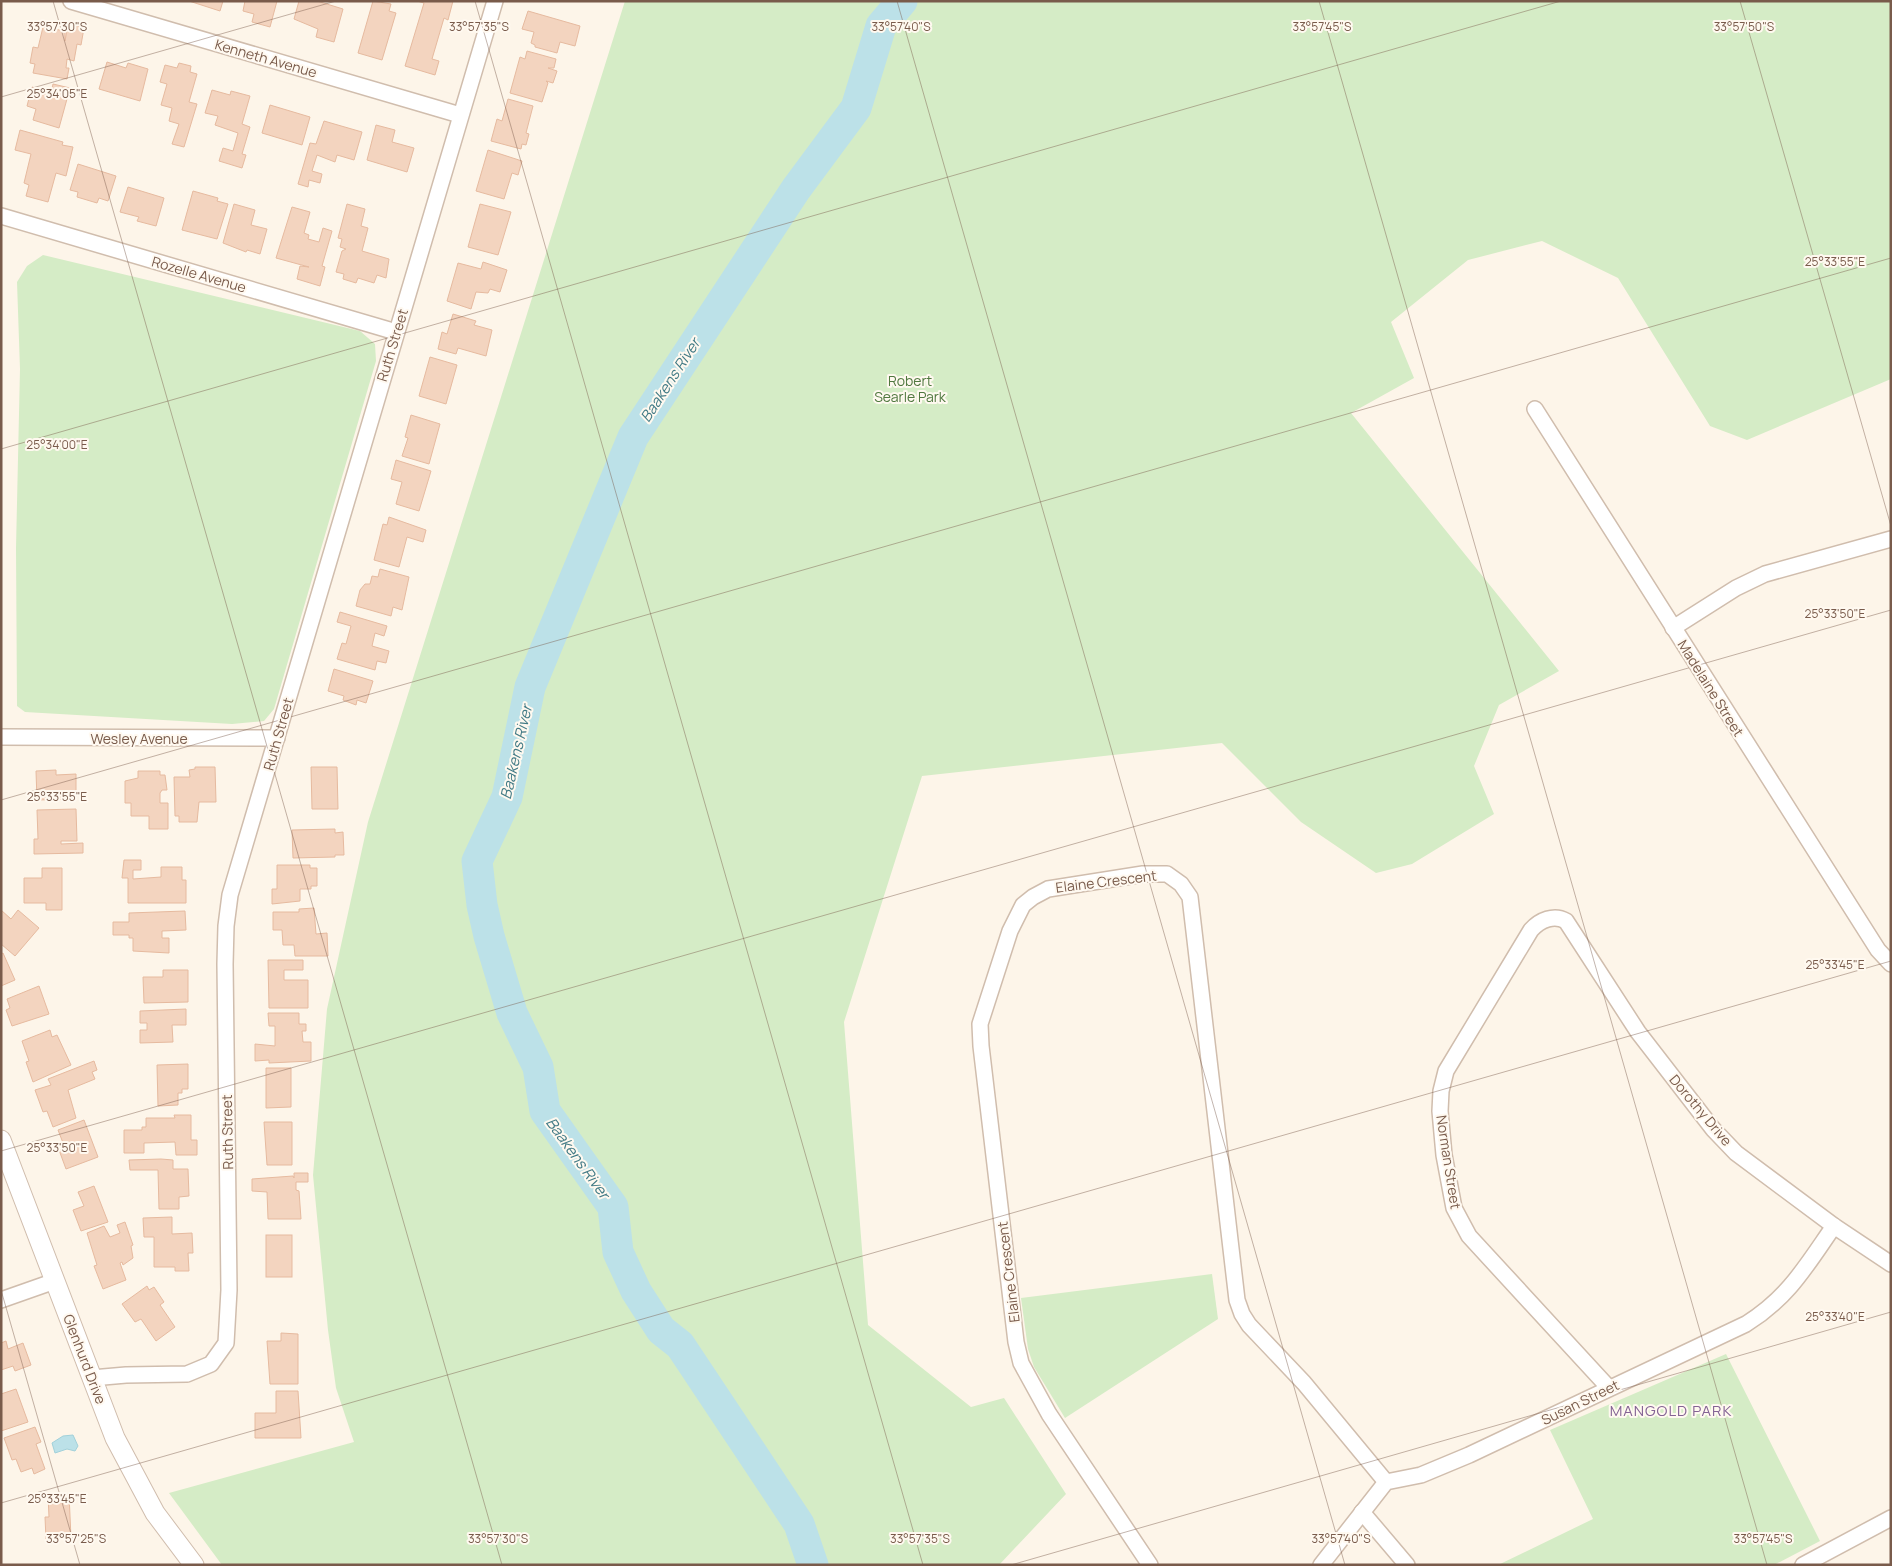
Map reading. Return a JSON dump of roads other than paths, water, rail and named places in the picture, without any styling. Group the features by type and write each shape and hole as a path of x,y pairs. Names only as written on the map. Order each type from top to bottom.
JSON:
{"street":[{"name":"Kenneth Avenue","path":"71,1 460,115"},
{"name":"Ruth Street","path":"92,1378 126,1375 187,1374 211,1364 226,1343 229,1290 226,926 230,895 495,1"},
{"name":"Rozelle Avenue","path":"1,216 396,332"},
{"name":"Madelaine Street","path":"1535,409 1878,950 1891,964"},
{"path":"1673,628 1736,588 1765,574 1891,539"},
{"name":"Wesley Avenue","path":"1,737 277,738"},
{"name":"Elaine Crescent","path":"1150,1565 1049,1414 1021,1363 1016,1342 980,1024 1010,930 1023,905 1048,889 1143,874 1167,874 1181,884 1190,897 1237,1300 1242,1314 1249,1325 1304,1383 1386,1482"},
{"name":"Dorothy Drive","path":"1553,918 1561,918 1570,926 1638,1032 1713,1129 1736,1153 1834,1226 1891,1264"},
{"name":"Norman Street","path":"1553,918 1544,920 1531,930 1446,1071 1441,1090 1440,1111 1444,1155 1454,1208 1469,1236 1609,1388"},
{"name":"Glenhurd Drive","path":"1,1140 115,1438 146,1499 168,1532 194,1565"},
{"name":"Susan Street","path":"1386,1482 1421,1475 1469,1455 1738,1328 1762,1314 1791,1287 1834,1226"},
{"path":"1,1300 55,1281"},
{"path":"1321,1565 1386,1482"},
{"path":"1362,1512 1407,1565"},
{"path":"1803,1565 1891,1518"}],"water":[{"path":"73,1435 78,1446 75,1451 67,1449 55,1453 52,1443 63,1436"}],"waterway":[{"name":"Baakens River","path":"813,1565 799,1524 680,1345 661,1330 636,1291 618,1252 613,1207 545,1111 538,1067 512,1013 489,936 482,905 477,861 507,797 530,687 633,437 796,189 856,108 881,26 902,1"}],"district":[{"name":"MANGOLD PARK","path":"1671,1410"}],"park label":[{"name":"Robert Searle Park","path":"910,388"}]}
